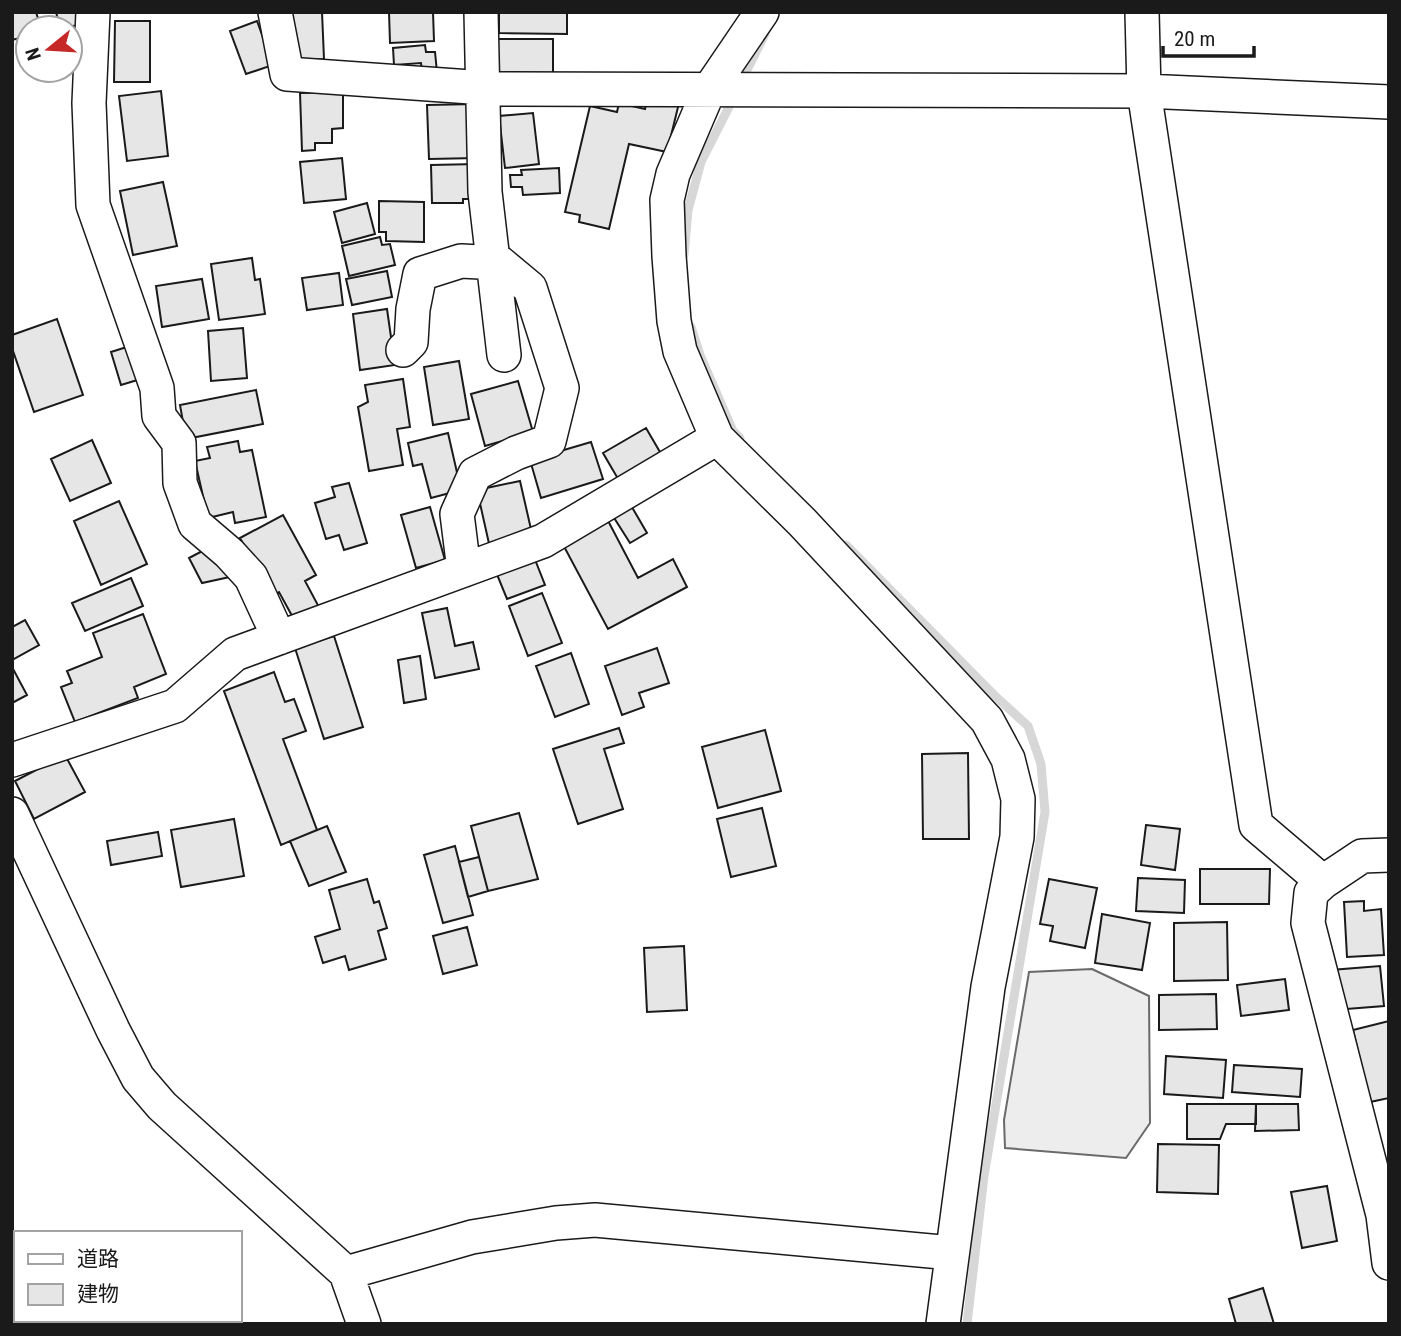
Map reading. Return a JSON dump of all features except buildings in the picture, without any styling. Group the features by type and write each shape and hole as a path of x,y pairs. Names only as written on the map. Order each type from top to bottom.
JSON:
{"street":[{"path":"93,12 89,103 93,205 157,388 159,416 179,443 180,483 195,524 229,553 251,577 279,638"},
{"path":"275,12 287,74 483,88 1144,91 1389,102"},
{"path":"481,12 485,192 504,355"},
{"path":"762,12 709,90 673,174 667,200 674,321 680,351 717,438 802,522 987,720 1008,759 1018,799 1017,837 988,987 943,1324"},
{"path":"1142,12 1144,91 1256,825 1323,882"},
{"path":"403,350 411,342 413,309 420,274 461,261 500,263 530,288 562,388 549,441 516,453 475,474 457,514 464,570"},
{"path":"12,760 175,706 235,654 542,541 717,438"},
{"path":"12,814 138,1078 162,1106 345,1273 364,1324"},
{"path":"1389,855 1362,856 1323,882 1311,893 1308,923 1383,1215 1389,1263"},
{"path":"345,1273 472,1237 556,1223 595,1220 952,1253"}],"shaded area":[{"path":"1092,969 1149,996 1150,1123 1126,1158 1005,1148 1004,1120 1029,972"}],"waterway":[{"path":"740,84 765,34"},
{"path":"684,255 688,210 701,162 734,97"},
{"path":"691,327 700,355 733,431 740,438"},
{"path":"846,545 1028,726 1041,764 1045,812 984,1176 967,1324"}]}
